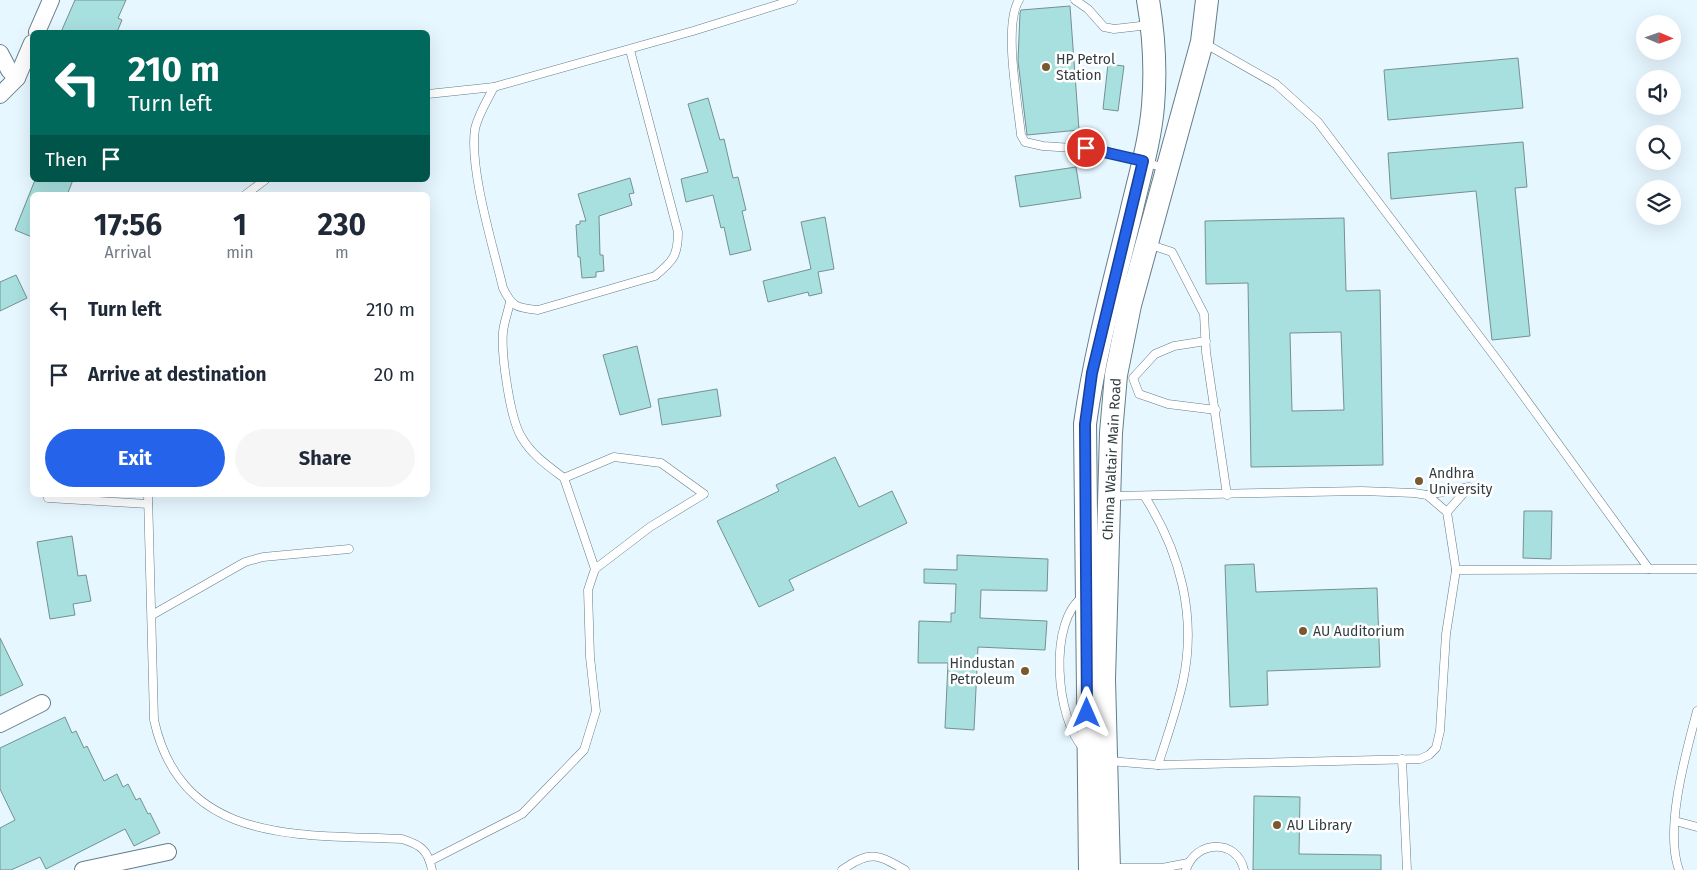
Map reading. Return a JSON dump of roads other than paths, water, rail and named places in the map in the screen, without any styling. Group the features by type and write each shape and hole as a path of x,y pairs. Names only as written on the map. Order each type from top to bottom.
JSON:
{"street":[{"path":"38,30 51,0"},
{"name":"Chinna Waltair Main Road","path":"1103,869 1086,594 1086,415 1092,373 1143,161 1153,106 1155,68 1148,0"},
{"name":"Chinna Waltair Main Road","path":"1097,757 1104,679 1111,433 1124,377 1130,304 1202,42 1208,0"},
{"path":"0,53 9,70 17,78"},
{"path":"0,95 17,78 30,53"},
{"path":"0,724 42,703"},
{"path":"83,870 168,852"}],"lane":[{"path":"430,94 494,87 630,50 793,0"},
{"path":"1019,0 1013,19 1013,62 1021,135 1025,142 1043,146 1102,150 1167,169"},
{"path":"1075,0 1088,9 1104,27 1114,29 1152,25"},
{"path":"1202,42 1276,84 1318,122 1501,365 1649,569"},
{"path":"494,87 476,126 474,144 476,166 503,288 510,302 521,308 538,310 655,276 669,264 678,250 678,232 630,50"},
{"path":"249,192 262,182"},
{"path":"1146,244 1172,252 1184,271 1204,314 1227,495"},
{"path":"510,302 503,332 505,367 520,437 536,456 564,478 595,569"},
{"path":"1206,341 1174,346 1155,354 1124,377 1139,394 1168,404 1216,410"},
{"path":"430,861 522,814 584,750 596,711 590,656 588,590 595,569 650,527 704,494 661,463 614,457 564,478"},
{"path":"1109,496 1362,491 1427,494 1469,487 1447,512"},
{"path":"1097,757 1158,765 1402,759 1420,758 1429,755 1436,748 1440,731 1446,634 1456,570 1447,512 1427,494"},
{"path":"1145,496 1160,520 1173,550 1182,578 1188,639 1184,681 1158,765"},
{"path":"148,497 154,720 160,746 171,768 186,788 205,805 231,819 259,828 298,834 402,839 417,844 426,850 432,870"},
{"path":"48,498 148,504"},
{"path":"152,615 245,562 263,557 349,549"},
{"path":"1456,570 1697,569"},
{"path":"1680,870 1674,857 1675,821 1686,754 1697,711"},
{"path":"1402,759 1406,870"},
{"path":"1675,821 1697,827"},
{"path":"1103,869 1187,866 1201,849 1220,846 1230,849 1238,855 1244,870"},
{"path":"842,870 854,861 881,856 905,870"}],"place":[{"name":"HP Petrol Station","path":"1046,67"},
{"name":"Andhra University","path":"1419,481"},
{"name":"AU Auditorium","path":"1303,631"},
{"name":"Hindustan Petroleum","path":"1025,671"},
{"name":"AU Library","path":"1277,825"}]}
